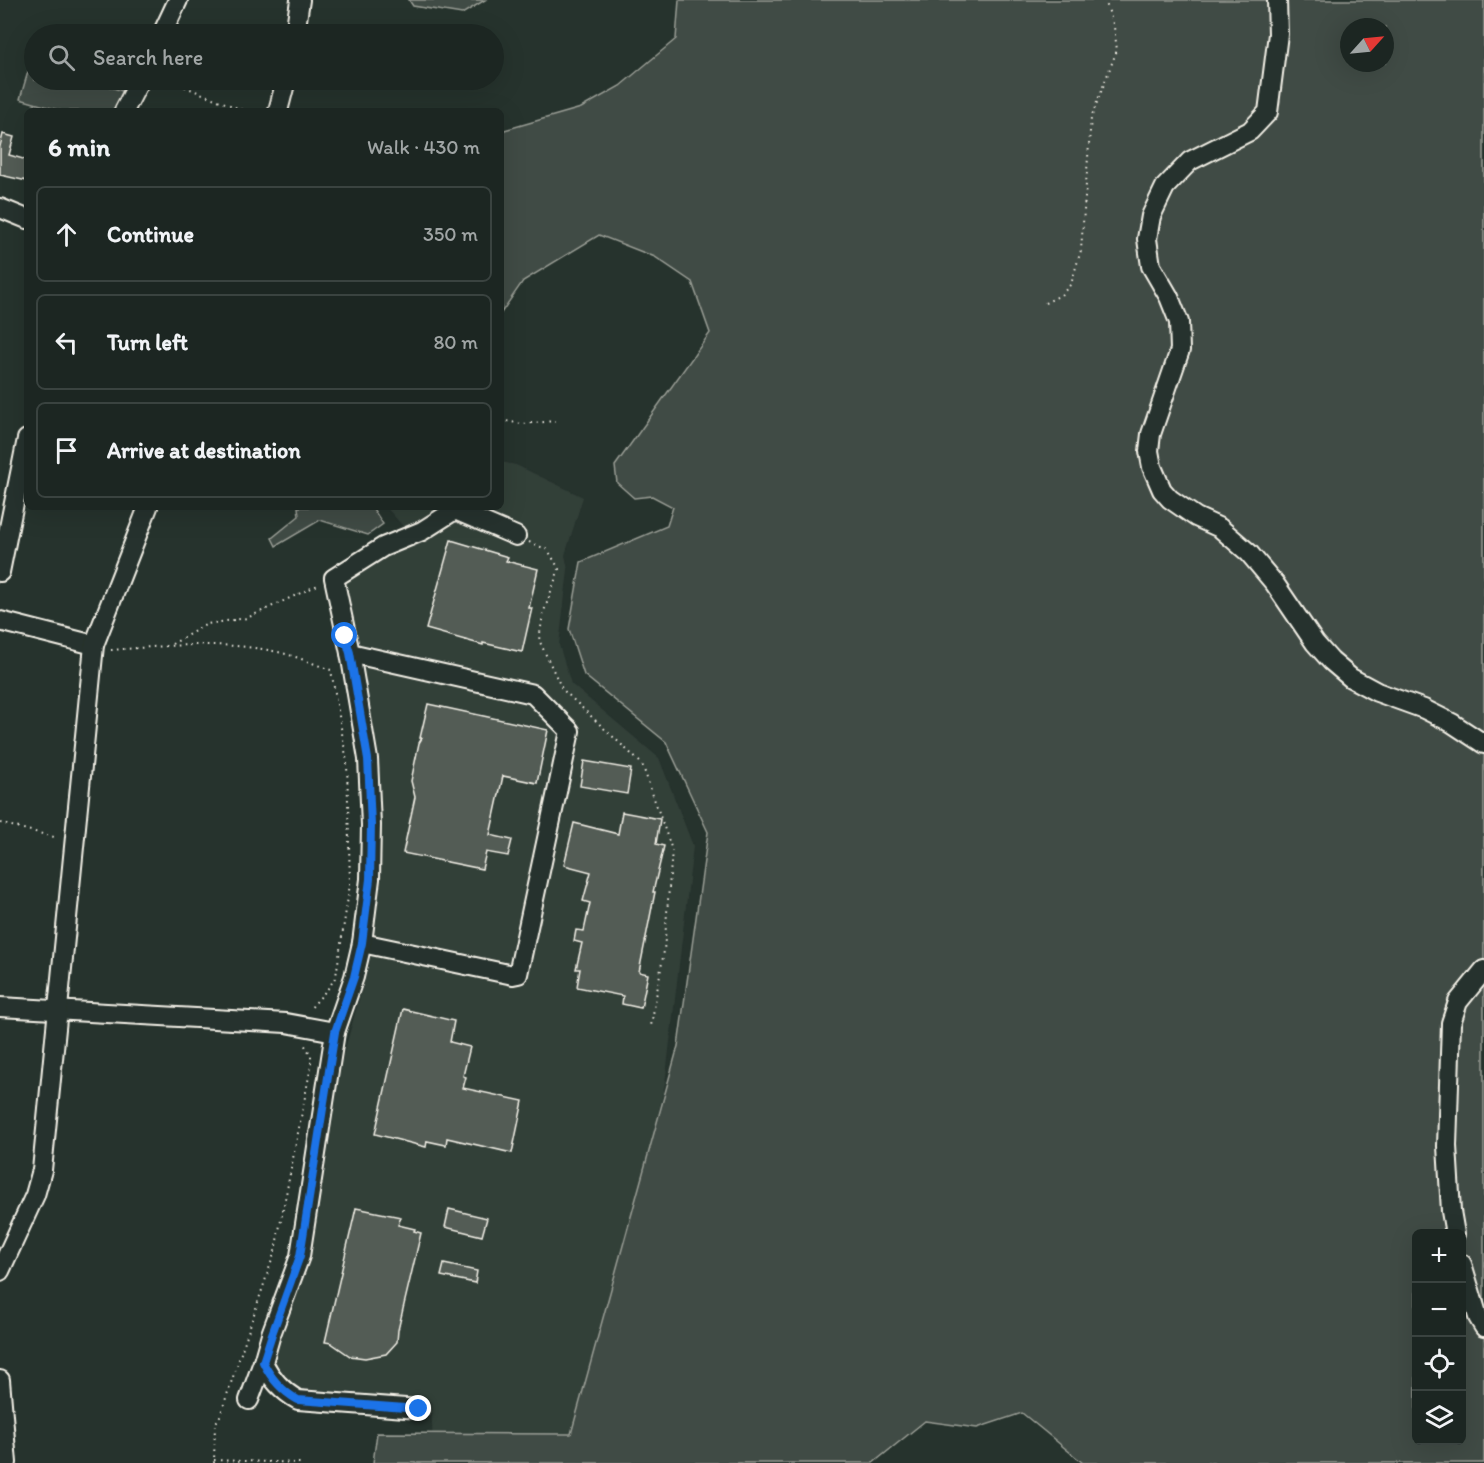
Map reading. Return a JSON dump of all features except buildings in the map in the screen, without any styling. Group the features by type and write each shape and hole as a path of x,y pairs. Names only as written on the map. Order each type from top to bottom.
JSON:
{"street":[{"path":"167,24 178,0"},
{"path":"296,24 300,0"},
{"path":"1277,0 1278,34 1268,112 1250,131 1190,161 1165,187 1151,216 1147,238 1151,266 1169,297 1179,322 1180,350 1151,435 1149,451 1152,467 1162,490 1170,499 1196,517 1220,528 1249,553 1275,584 1315,643 1351,678 1377,692 1452,723 1484,744"},
{"path":"126,108 135,90"},
{"path":"280,108 284,90"},
{"path":"0,208 24,218"},
{"path":"0,572 24,454"},
{"path":"0,1271 35,1195 42,1170 94,645 147,510"},
{"path":"249,1400 300,1256 335,1032 354,977 362,943 370,879 369,770 350,653 334,578 383,547 422,531 455,510 516,536"},
{"path":"0,621 94,645"},
{"path":"350,653 533,694 570,731 518,974 513,975 362,943"},
{"path":"1454,1229 1447,1146 1447,1090 1451,1023 1458,1002 1484,970"},
{"path":"0,1007 286,1023 335,1032"},
{"path":"1466,1280 1478,1317 1484,1327"},
{"path":"263,1362 275,1383 298,1400 419,1409"},
{"path":"0,1380 7,1463"}],"path":[{"path":"1045,303 1060,295 1071,284 1081,250 1091,118 1117,50 1114,27 1105,0"},
{"path":"193,90 238,108"},
{"path":"504,420 522,423 555,421"},
{"path":"516,536 548,549 558,569 543,614 538,640 562,689 642,764 672,850 664,951 651,1026"},
{"path":"172,644 207,624 247,618 334,578"},
{"path":"94,645 105,650 172,644 264,650 281,653 331,670 347,762 350,884 336,976 318,1001 297,1021 286,1023 311,1055 311,1066 275,1251 219,1419 213,1430 214,1462 301,1463"},
{"path":"0,823 75,842"}],"shaded area":[{"path":"409,0 485,0 462,14 413,6"},
{"path":"679,0 1484,0 1484,1463 1083,1463 1022,1413 977,1428 925,1421 873,1463 373,1463 377,1433 571,1434 678,1046 708,832 666,742 584,675 569,629 581,562 667,526 673,507 652,496 634,498 617,483 615,466 710,333 692,282 655,257 599,235 523,281 504,309 504,130 581,108 620,86 676,39"},
{"path":"24,85 24,90 119,90 128,93 121,108 52,108 20,99"},
{"path":"504,463 516,465 583,497 565,555 568,570 559,645 571,684 659,758 693,846 665,1084 588,1446 433,1445 431,1402 299,1392 273,1368 273,1354 310,1258 338,1074 369,964 379,884 376,767 345,583 346,578 385,555 416,541 389,510 504,510"},
{"path":"298,510 374,510 383,524 368,535 320,520 276,546 272,538 299,516"}],"route":[{"path":"345,636 368,759 371,825 370,879 362,943 354,977 335,1032 309,1211 300,1256 263,1362 275,1383 298,1400 419,1409"}]}
